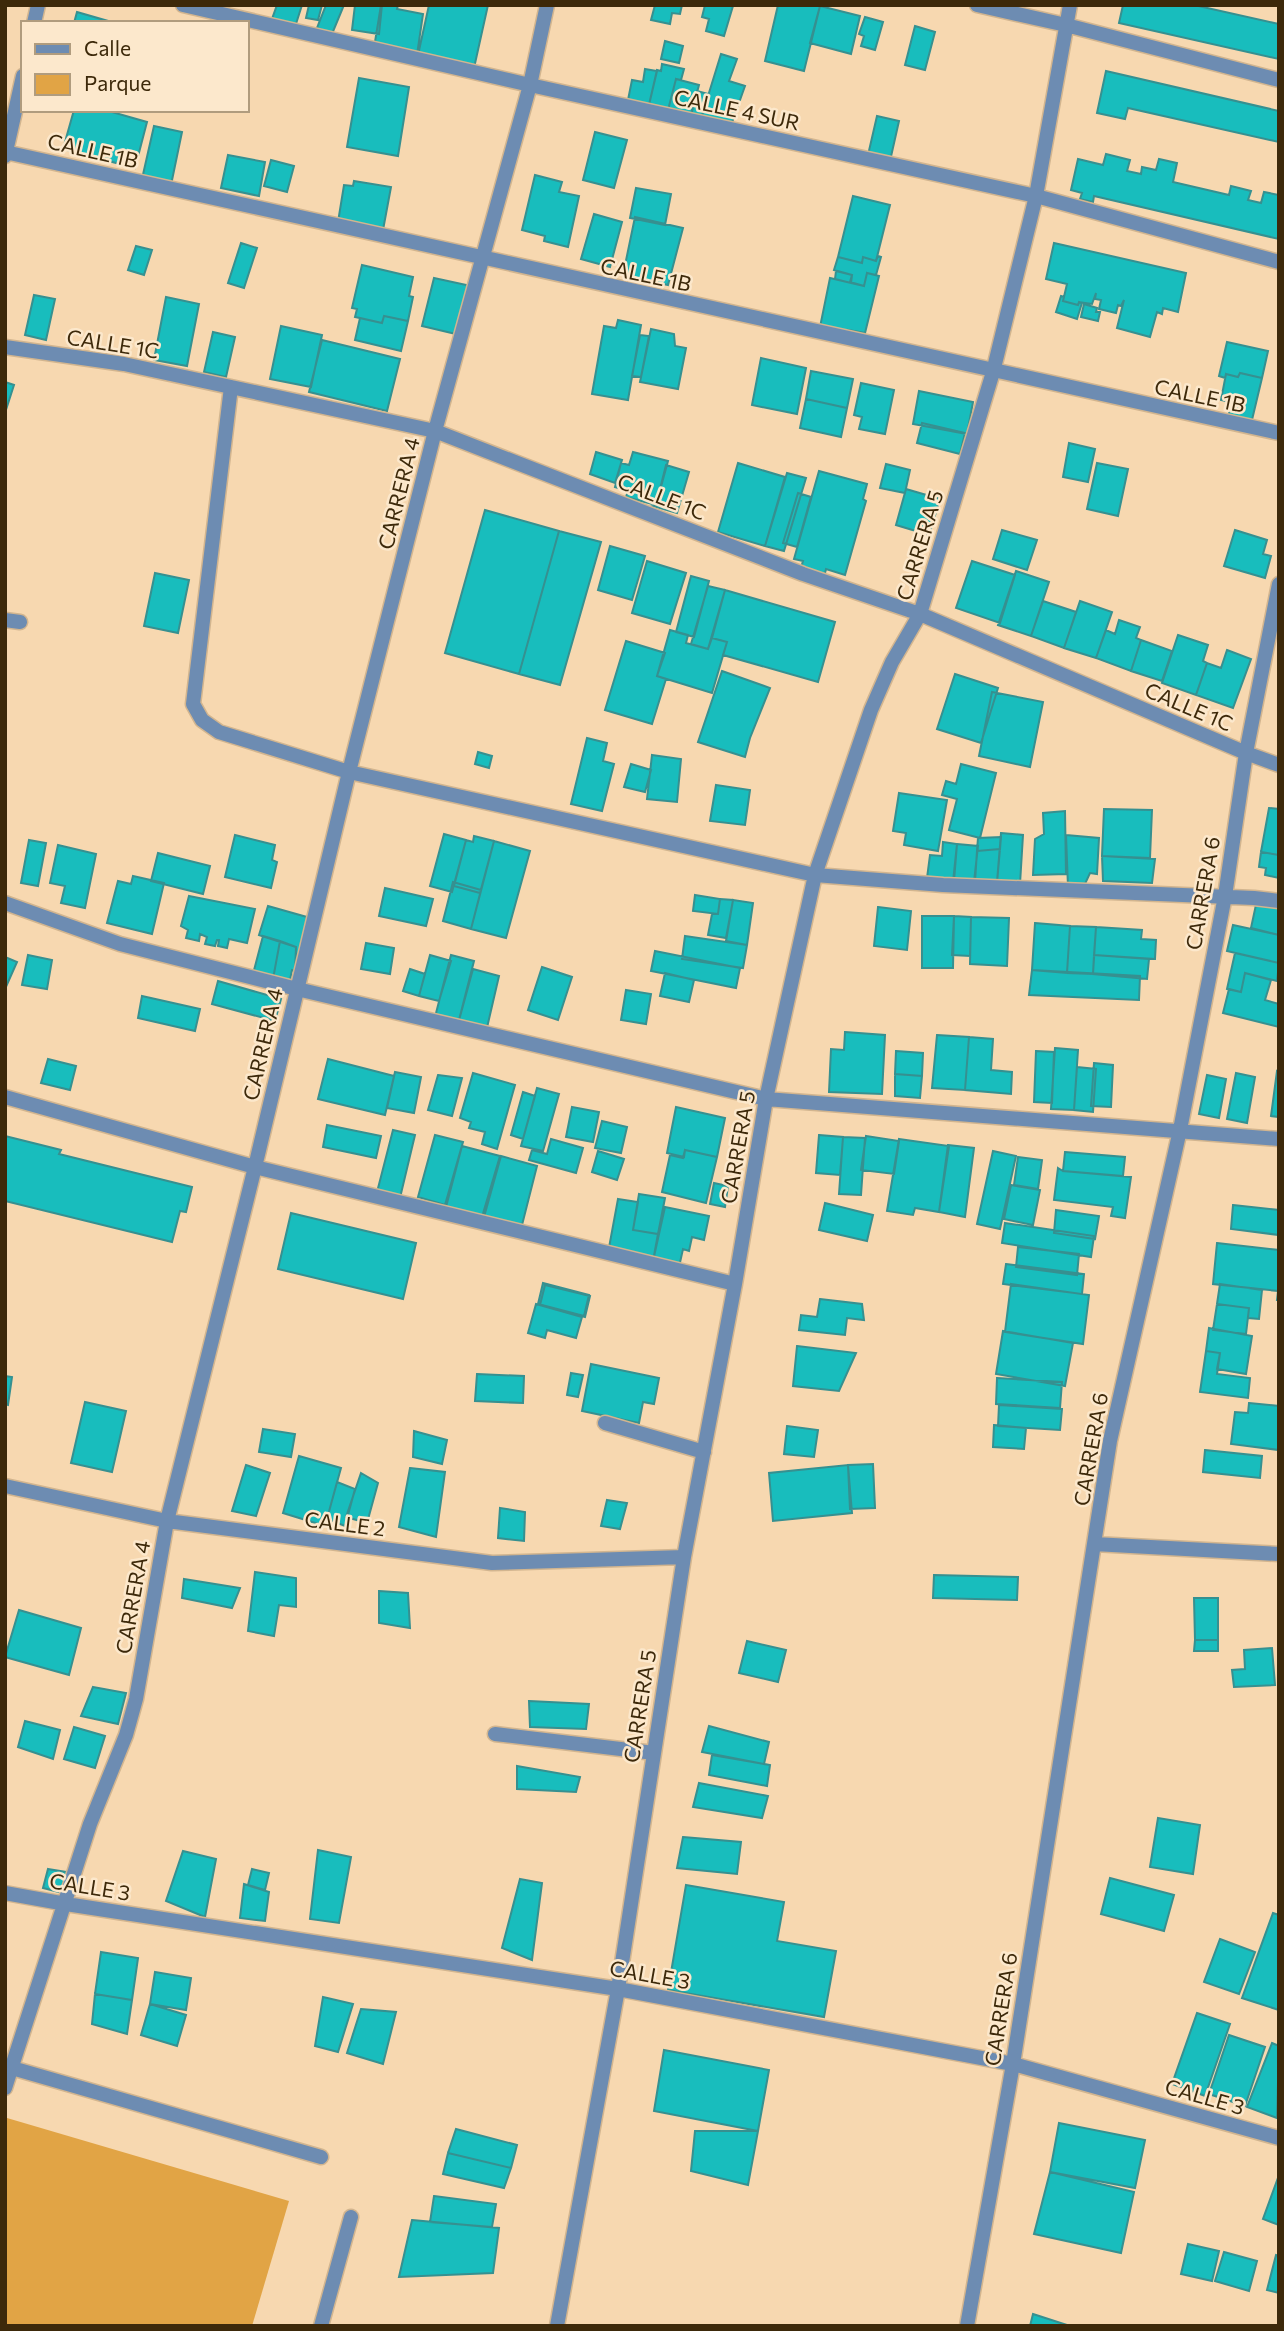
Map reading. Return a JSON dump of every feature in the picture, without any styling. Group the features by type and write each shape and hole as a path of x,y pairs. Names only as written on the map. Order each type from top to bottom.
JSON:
{"street":[{"name":"CALLE 4 SUR","path":"183,5 530,85 1037,195 1279,262"},
{"name":"CARRERA 4","path":"5,2088 90,1824 126,1735 136,1699 167,1521 349,772 435,430 530,85 547,5"},
{"path":"976,5 1066,25 1279,80"},
{"name":"CARRERA 5","path":"557,2326 618,1989 680,1575 735,1284 766,1098 815,875 871,710 892,662 920,614 993,372 1037,195 1070,5"},
{"path":"6,153 21,85"},
{"name":"CALLE 1B","path":"6,153 1279,433"},
{"name":"CALLE 1C","path":"5,347 124,364 435,430 803,574 920,614 1245,753 1279,765"},
{"path":"230,387 193,704 202,720 219,732 349,772 815,875 943,885 1279,901"},
{"name":"CARRERA 6","path":"967,2326 1013,2064 1108,1451 1180,1130 1225,897 1245,753 1278,592"},
{"path":"5,903 120,944 297,989 766,1098 1279,1139"},
{"path":"5,1097 255,1167 735,1284"},
{"path":"605,1423 704,1452"},
{"name":"CALLE 2","path":"5,1486 167,1521 492,1563 684,1557"},
{"path":"1094,1544 1279,1554"},
{"path":"495,1734 654,1753"},
{"name":"CALLE 3","path":"5,1893 618,1989 1013,2064 1279,2138"},
{"path":"12,2068 321,2157"},
{"path":"321,2326 351,2217"}],"green space":[{"path":"7,2118 289,2201 252,2326 5,2326"}],"building":[{"path":"277,5 302,5 295,27 272,19"},
{"path":"309,5 322,5 318,20 306,18"},
{"path":"326,5 344,5 332,34 317,28"},
{"path":"355,5 382,5 379,34 352,30"},
{"path":"381,5 398,5 397,9 423,14 417,55 374,48"},
{"path":"429,5 488,5 474,68 418,55"},
{"path":"655,5 682,5 680,14 672,13 670,24 651,20"},
{"path":"705,5 733,6 724,36 706,31 709,19 702,17"},
{"path":"778,5 820,6 804,71 765,61"},
{"path":"1123,5 1194,5 1279,24 1279,59 1119,23"},
{"path":"820,6 860,16 851,54 810,43"},
{"path":"77,12 108,21 75,21"},
{"path":"865,17 883,22 875,50 861,46 864,36 859,34"},
{"path":"915,26 935,32 925,70 905,65"},
{"path":"665,41 683,46 679,63 661,59"},
{"path":"721,54 737,59 729,81 745,86 730,128 700,122"},
{"path":"662,64 684,69 681,80 676,79 667,114 648,109 657,70 661,71"},
{"path":"645,69 657,71 648,109 627,105 632,80 643,82"},
{"path":"1106,71 1279,111 1279,142 1128,108 1125,119 1097,113"},
{"path":"359,78 409,87 398,156 347,147"},
{"path":"676,79 699,85 690,119 667,114"},
{"path":"697,91 708,94 701,119 690,118"},
{"path":"73,112 112,112 147,122 135,168 63,149"},
{"path":"877,116 899,121 890,161 868,155"},
{"path":"154,126 182,132 171,185 142,179"},
{"path":"595,132 627,140 614,188 583,180"},
{"path":"1106,154 1130,160 1127,171 1141,174 1142,167 1156,170 1159,159 1177,163 1173,182 1229,195 1231,186 1251,191 1248,200 1261,203 1264,192 1279,195 1279,239 1094,196 1093,202 1080,199 1082,193 1071,190 1078,159 1103,165"},
{"path":"228,155 265,162 259,196 221,188"},
{"path":"271,160 294,166 287,192 264,186"},
{"path":"535,175 562,182 559,192 579,196 568,247 544,241 545,236 522,230"},
{"path":"354,181 391,187 383,230 338,222 344,185 353,186"},
{"path":"636,188 671,194 665,225 630,218"},
{"path":"853,196 890,205 876,261 863,257 862,263 838,257"},
{"path":"594,214 622,222 610,267 581,259"},
{"path":"635,217 683,228 668,285 623,275"},
{"path":"241,243 257,248 244,288 228,283"},
{"path":"1054,243 1186,273 1178,312 1163,308 1162,314 1157,312 1150,337 1117,328 1124,300 1121,306 1118,305 1116,313 1099,309 1101,300 1095,299 1096,293 1092,304 1079,302 1078,305 1063,301 1067,284 1046,279"},
{"path":"136,246 152,250 144,275 128,270"},
{"path":"878,256 881,257 876,275 867,273 864,286 850,282 852,275 834,270 838,257 862,263 863,257 876,261"},
{"path":"362,265 413,277 409,296 413,297 408,321 384,316 382,323 355,317 357,309 352,308"},
{"path":"836,271 852,275 851,283 835,279"},
{"path":"867,273 879,276 865,333 848,330 847,336 820,327 830,278 864,286"},
{"path":"434,278 471,286 460,335 422,326"},
{"path":"34,295 55,299 46,340 25,335"},
{"path":"1061,296 1064,297 1063,301 1078,305 1079,302 1082,303 1077,319 1056,312"},
{"path":"166,297 199,304 187,366 154,360"},
{"path":"1084,304 1097,308 1096,312 1100,312 1098,321 1081,317"},
{"path":"384,316 408,321 401,351 355,340 360,318 382,323"},
{"path":"618,320 641,325 628,400 592,394 604,326 616,328"},
{"path":"281,326 322,335 311,387 270,379"},
{"path":"651,329 674,334 675,346 686,348 678,389 640,382"},
{"path":"213,332 235,337 226,377 204,372"},
{"path":"640,335 649,336 641,377 632,376"},
{"path":"322,340 400,359 387,411 309,392"},
{"path":"1227,342 1268,351 1262,378 1240,373 1238,377 1226,374 1225,378 1219,376"},
{"path":"761,358 806,368 797,414 752,405"},
{"path":"811,371 853,379 847,408 806,399"},
{"path":"1240,373 1262,378 1251,424 1228,419 1231,402 1221,400 1226,374 1238,377"},
{"path":"5,382 14,385 5,413"},
{"path":"861,383 894,390 885,434 859,429 862,417 854,415"},
{"path":"919,391 973,402 967,434 913,424"},
{"path":"806,399 847,408 841,437 800,428"},
{"path":"922,423 965,433 960,454 917,443"},
{"path":"1069,443 1095,449 1088,482 1063,477"},
{"path":"596,452 622,460 615,483 590,474"},
{"path":"633,452 668,461 656,505 626,497 628,491 615,487 621,463 629,465"},
{"path":"738,463 785,477 765,546 718,532"},
{"path":"1097,463 1128,469 1118,516 1087,509"},
{"path":"886,464 910,470 905,493 880,488"},
{"path":"666,465 689,472 677,513 653,506 656,505"},
{"path":"819,471 867,484 863,499 866,501 845,575 826,569 824,577 800,571 803,561 794,559"},
{"path":"787,473 806,478 784,551 765,546"},
{"path":"906,489 940,499 929,535 896,525"},
{"path":"798,493 811,497 797,547 783,543"},
{"path":"485,510 559,531 519,674 445,653"},
{"path":"1002,530 1037,540 1027,570 993,559"},
{"path":"1235,530 1267,540 1263,554 1271,556 1265,578 1224,566"},
{"path":"559,531 601,542 560,685 519,674"},
{"path":"610,546 645,556 632,600 598,590"},
{"path":"647,561 686,573 670,624 632,613"},
{"path":"972,561 1015,575 1000,623 956,608"},
{"path":"1016,571 1049,582 1031,636 998,625"},
{"path":"155,573 189,580 178,633 144,626"},
{"path":"691,576 709,581 694,637 676,632"},
{"path":"708,586 725,590 708,649 691,644"},
{"path":"725,590 835,622 818,682 723,655 727,642 712,638"},
{"path":"1043,601 1076,612 1064,648 1031,636"},
{"path":"1080,601 1112,612 1096,658 1064,648"},
{"path":"1119,620 1140,627 1136,638 1141,640 1131,671 1096,658 1106,630 1115,634"},
{"path":"670,630 688,635 686,643 708,649 712,638 727,642 712,693 657,676"},
{"path":"1178,635 1208,645 1203,661 1207,663 1196,695 1162,683"},
{"path":"1141,640 1172,651 1162,681 1131,671"},
{"path":"626,641 665,653 657,676 666,679 652,724 605,710"},
{"path":"1227,650 1251,659 1233,708 1196,695 1207,663 1221,668"},
{"path":"722,671 770,688 745,757 698,742"},
{"path":"955,674 998,688 981,743 937,729"},
{"path":"992,692 1043,702 1030,767 979,756"},
{"path":"587,738 607,743 603,761 614,764 602,811 571,804"},
{"path":"478,752 492,756 489,768 475,764"},
{"path":"652,755 681,759 677,802 647,799"},
{"path":"631,764 651,770 645,792 624,787"},
{"path":"961,764 996,773 980,838 949,830 957,799 942,795 946,781 956,784"},
{"path":"716,785 750,790 745,825 710,821"},
{"path":"899,793 947,800 938,851 904,845 906,833 893,831"},
{"path":"1269,808 1279,809 1279,855 1261,852"},
{"path":"1104,809 1152,810 1150,858 1102,856"},
{"path":"1065,811 1066,874 1033,875 1035,839 1044,834 1043,813"},
{"path":"1001,833 1023,835 1020,884 997,882"},
{"path":"444,834 466,840 452,892 430,886"},
{"path":"235,835 275,845 272,860 277,862 271,888 225,877"},
{"path":"1066,835 1099,838 1097,874 1090,873 1084,886 1068,887"},
{"path":"474,836 494,841 480,893 454,886 466,840 473,842"},
{"path":"1001,837 1000,849 977,851 978,838"},
{"path":"29,840 46,843 38,886 21,883"},
{"path":"494,841 530,851 506,938 471,929"},
{"path":"943,842 957,844 954,881 927,878 930,855 942,856"},
{"path":"957,844 978,846 974,882 953,882"},
{"path":"58,845 96,854 85,908 61,903 65,886 50,883"},
{"path":"1000,849 997,883 975,882 977,851"},
{"path":"1261,852 1279,855 1279,878 1265,875 1266,868 1259,867"},
{"path":"158,853 210,866 203,894 151,881"},
{"path":"1102,856 1155,859 1152,883 1103,881"},
{"path":"133,876 164,883 152,934 107,923 118,881 131,884"},
{"path":"453,882 481,890 471,929 443,921"},
{"path":"385,888 433,899 426,926 379,916"},
{"path":"695,895 720,899 718,914 693,911"},
{"path":"189,896 255,909 247,943 229,939 227,948 218,946 219,940 215,946 205,944 207,937 200,934 199,941 186,938 188,930 181,926"},
{"path":"720,899 733,900 726,938 708,935 712,914 718,914"},
{"path":"733,900 753,903 747,945 726,941"},
{"path":"1257,900 1279,905 1279,935 1251,928"},
{"path":"268,906 307,917 300,959 296,957 296,947 259,935"},
{"path":"878,907 911,911 907,950 874,946"},
{"path":"922,916 954,916 953,968 922,968"},
{"path":"954,916 971,917 970,956 952,955"},
{"path":"971,917 1009,918 1007,966 970,964"},
{"path":"1035,923 1070,926 1067,973 1032,970"},
{"path":"1233,925 1279,935 1279,963 1227,951"},
{"path":"1070,926 1096,927 1093,974 1067,973"},
{"path":"1096,927 1142,930 1141,939 1156,940 1155,959 1094,955"},
{"path":"263,936 280,941 273,979 253,974"},
{"path":"685,936 747,945 743,968 682,959"},
{"path":"280,941 296,947 295,971 292,970 289,985 273,979"},
{"path":"366,943 394,948 390,974 361,969"},
{"path":"655,951 740,968 736,988 651,971"},
{"path":"1235,953 1279,963 1277,981 1245,973 1241,992 1227,989"},
{"path":"28,955 52,960 47,989 22,985"},
{"path":"430,955 451,961 439,1001 419,996"},
{"path":"451,955 474,961 458,1024 435,1017"},
{"path":"1094,955 1149,959 1147,979 1093,974"},
{"path":"5,957 17,962 5,989"},
{"path":"542,967 572,977 558,1020 528,1010"},
{"path":"410,969 425,974 419,996 403,991"},
{"path":"473,969 499,976 486,1032 458,1024"},
{"path":"1032,970 1140,976 1139,1000 1029,995"},
{"path":"665,973 694,980 689,1002 660,996"},
{"path":"1245,973 1271,980 1265,1000 1279,1004 1279,1027 1223,1013 1229,989 1241,992"},
{"path":"218,981 281,999 275,1021 212,1004"},
{"path":"626,990 651,994 646,1024 621,1020"},
{"path":"142,996 200,1009 195,1031 138,1018"},
{"path":"845,1032 885,1035 882,1094 829,1092 831,1049 844,1050"},
{"path":"937,1035 969,1037 965,1090 932,1088"},
{"path":"969,1037 993,1039 991,1070 1012,1072 1011,1094 965,1090"},
{"path":"1055,1048 1078,1050 1074,1110 1051,1109"},
{"path":"896,1051 923,1053 922,1076 895,1074"},
{"path":"1036,1051 1054,1052 1052,1103 1034,1102"},
{"path":"48,1059 76,1066 70,1090 41,1083"},
{"path":"328,1059 394,1076 385,1115 318,1099"},
{"path":"1094,1063 1113,1065 1111,1107 1091,1106"},
{"path":"1077,1067 1096,1069 1093,1112 1074,1110"},
{"path":"1277,1071 1279,1072 1279,1117 1271,1116"},
{"path":"395,1072 421,1077 414,1113 387,1108"},
{"path":"473,1073 515,1085 497,1149 482,1144 485,1132 469,1128 471,1122 460,1118"},
{"path":"1236,1073 1255,1077 1247,1123 1227,1119"},
{"path":"895,1074 922,1076 920,1098 895,1096"},
{"path":"438,1075 462,1078 452,1116 428,1110"},
{"path":"1207,1075 1226,1079 1219,1118 1199,1114"},
{"path":"537,1088 559,1094 543,1151 521,1146"},
{"path":"523,1092 535,1096 523,1139 511,1135"},
{"path":"572,1107 599,1112 593,1142 566,1137"},
{"path":"676,1107 725,1118 717,1157 685,1150 684,1157 667,1153"},
{"path":"602,1121 627,1127 621,1153 595,1148"},
{"path":"327,1125 381,1136 376,1158 323,1147"},
{"path":"393,1130 415,1135 399,1202 376,1196"},
{"path":"435,1135 463,1142 445,1205 418,1197"},
{"path":"819,1135 843,1137 840,1175 816,1173"},
{"path":"5,1136 61,1150 59,1154 192,1187 186,1212 180,1211 172,1242 5,1201"},
{"path":"866,1136 899,1141 894,1174 861,1170"},
{"path":"843,1137 865,1138 861,1195 839,1194"},
{"path":"551,1139 583,1148 576,1173 529,1160 532,1150 547,1154"},
{"path":"899,1139 949,1146 939,1212 915,1208 913,1215 887,1211"},
{"path":"948,1145 974,1148 965,1217 939,1212"},
{"path":"462,1146 500,1156 482,1217 446,1207"},
{"path":"685,1150 717,1157 706,1203 662,1192 670,1155 683,1158"},
{"path":"598,1151 624,1159 617,1180 592,1172"},
{"path":"993,1151 1016,1156 1000,1229 977,1224"},
{"path":"1065,1152 1125,1157 1123,1176 1063,1171"},
{"path":"501,1156 537,1166 521,1229 484,1217"},
{"path":"1018,1157 1042,1160 1038,1189 1014,1185"},
{"path":"1058,1168 1063,1171 1131,1177 1125,1218 1111,1216 1113,1207 1054,1200"},
{"path":"714,1183 728,1186 725,1207 710,1204"},
{"path":"1011,1185 1040,1190 1033,1225 1004,1219"},
{"path":"639,1194 665,1198 658,1234 633,1230"},
{"path":"618,1199 638,1202 633,1230 658,1234 653,1261 608,1253"},
{"path":"825,1203 873,1215 867,1241 819,1230"},
{"path":"1233,1205 1279,1210 1279,1235 1231,1229"},
{"path":"665,1207 709,1216 704,1240 692,1237 689,1251 683,1249 679,1267 653,1261"},
{"path":"1056,1210 1099,1216 1095,1239 1054,1233"},
{"path":"291,1213 416,1243 403,1299 278,1269"},
{"path":"1005,1223 1094,1236 1091,1257 1002,1243"},
{"path":"1217,1243 1279,1250 1279,1300 1278,1291 1213,1284"},
{"path":"1018,1247 1079,1254 1077,1275 1016,1267"},
{"path":"1006,1264 1084,1274 1082,1294 1003,1284"},
{"path":"543,1283 589,1295 584,1316 538,1304"},
{"path":"1011,1284 1089,1295 1083,1344 1005,1332"},
{"path":"1220,1284 1262,1290 1259,1319 1248,1318 1249,1308 1217,1304"},
{"path":"545,1285 590,1296 585,1317 540,1305"},
{"path":"820,1299 862,1304 864,1320 847,1318 845,1335 799,1330 801,1315 817,1317"},
{"path":"536,1304 582,1317 576,1338 547,1330 545,1338 528,1333"},
{"path":"1217,1304 1249,1308 1246,1334 1213,1330"},
{"path":"1209,1328 1252,1336 1246,1374 1217,1369 1220,1353 1206,1351"},
{"path":"1003,1331 1073,1343 1065,1386 996,1374"},
{"path":"797,1346 856,1353 839,1391 793,1386"},
{"path":"1206,1351 1220,1353 1217,1374 1250,1378 1248,1398 1200,1392"},
{"path":"591,1364 659,1378 654,1404 643,1402 639,1423 582,1411"},
{"path":"571,1373 583,1375 578,1397 567,1395"},
{"path":"477,1374 524,1376 523,1403 475,1401"},
{"path":"5,1376 12,1377 8,1405 5,1404"},
{"path":"997,1378 1062,1382 1060,1408 996,1404"},
{"path":"85,1402 126,1411 112,1472 71,1463"},
{"path":"1249,1403 1279,1406 1279,1450 1231,1444 1235,1412 1248,1413"},
{"path":"999,1405 1062,1409 1060,1430 998,1426"},
{"path":"994,1425 1026,1428 1024,1449 993,1447"},
{"path":"787,1426 818,1430 814,1457 784,1454"},
{"path":"263,1429 295,1434 291,1457 259,1452"},
{"path":"414,1431 447,1440 442,1464 413,1457"},
{"path":"1205,1450 1262,1456 1260,1478 1203,1472"},
{"path":"299,1456 341,1468 325,1526 283,1513"},
{"path":"873,1464 875,1508 850,1509 848,1465"},
{"path":"246,1465 270,1473 256,1516 232,1511"},
{"path":"848,1465 852,1513 773,1521 769,1473"},
{"path":"410,1468 445,1472 436,1537 399,1527"},
{"path":"361,1473 378,1483 367,1523 346,1517"},
{"path":"337,1482 355,1489 345,1526 327,1519"},
{"path":"607,1500 627,1503 620,1529 601,1526"},
{"path":"500,1508 525,1512 524,1541 498,1538"},
{"path":"255,1572 296,1578 296,1607 279,1605 274,1636 248,1631"},
{"path":"934,1575 1018,1577 1017,1600 933,1598"},
{"path":"184,1579 240,1588 232,1608 182,1598"},
{"path":"379,1591 408,1593 410,1628 379,1623"},
{"path":"1194,1598 1218,1598 1218,1640 1195,1640"},
{"path":"19,1610 81,1628 69,1675 5,1657"},
{"path":"1195,1640 1218,1640 1218,1651 1194,1651"},
{"path":"747,1641 786,1650 778,1682 739,1673"},
{"path":"1272,1648 1275,1685 1234,1687 1232,1670 1245,1669 1244,1650"},
{"path":"93,1687 126,1693 118,1724 81,1716"},
{"path":"529,1701 589,1704 586,1729 530,1727"},
{"path":"25,1721 60,1730 53,1759 18,1747"},
{"path":"709,1726 769,1742 764,1764 702,1752"},
{"path":"74,1727 105,1736 95,1768 64,1759"},
{"path":"712,1755 770,1765 767,1786 709,1775"},
{"path":"517,1766 580,1777 576,1792 517,1789"},
{"path":"699,1783 768,1796 762,1818 693,1807"},
{"path":"1158,1818 1200,1825 1193,1874 1150,1867"},
{"path":"683,1837 741,1842 737,1874 677,1868"},
{"path":"318,1850 351,1857 339,1923 310,1919"},
{"path":"183,1851 216,1859 205,1917 166,1901"},
{"path":"48,1869 73,1873 67,1894 43,1888"},
{"path":"252,1869 269,1873 265,1890 248,1885"},
{"path":"1110,1878 1174,1895 1164,1931 1101,1914"},
{"path":"520,1879 542,1883 532,1960 502,1948"},
{"path":"244,1884 269,1892 265,1921 240,1918"},
{"path":"686,1885 784,1902 777,1941 836,1951 824,2017 668,1990"},
{"path":"1273,1913 1279,1915 1279,2010 1242,1998"},
{"path":"1220,1939 1255,1952 1239,1994 1204,1982"},
{"path":"101,1952 138,1958 132,2000 95,1994"},
{"path":"155,1972 191,1978 186,2010 150,2004"},
{"path":"95,1994 132,2000 127,2034 92,2024"},
{"path":"323,1997 353,2004 338,2052 315,2046"},
{"path":"150,2004 186,2015 177,2046 141,2035"},
{"path":"361,2009 396,2012 383,2064 347,2053"},
{"path":"1197,2013 1230,2024 1205,2096 1172,2084"},
{"path":"1229,2035 1265,2047 1245,2106 1209,2094"},
{"path":"1272,2043 1279,2046 1277,2118 1247,2107"},
{"path":"664,2050 769,2070 758,2131 654,2111"},
{"path":"1059,2123 1145,2140 1135,2188 1050,2172"},
{"path":"456,2129 517,2145 511,2168 448,2153"},
{"path":"695,2131 758,2131 748,2185 691,2171"},
{"path":"448,2153 511,2168 504,2188 443,2174"},
{"path":"1050,2172 1134,2192 1121,2253 1034,2234"},
{"path":"1279,2175 1279,2225 1263,2219"},
{"path":"434,2196 496,2204 492,2227 430,2222"},
{"path":"412,2220 499,2228 493,2273 399,2277"},
{"path":"1188,2244 1219,2251 1212,2281 1181,2274"},
{"path":"1224,2252 1257,2261 1249,2291 1215,2281"},
{"path":"1276,2255 1279,2256 1279,2293 1267,2290"},
{"path":"1033,2314 1067,2325 1067,2326 1030,2326"}]}
